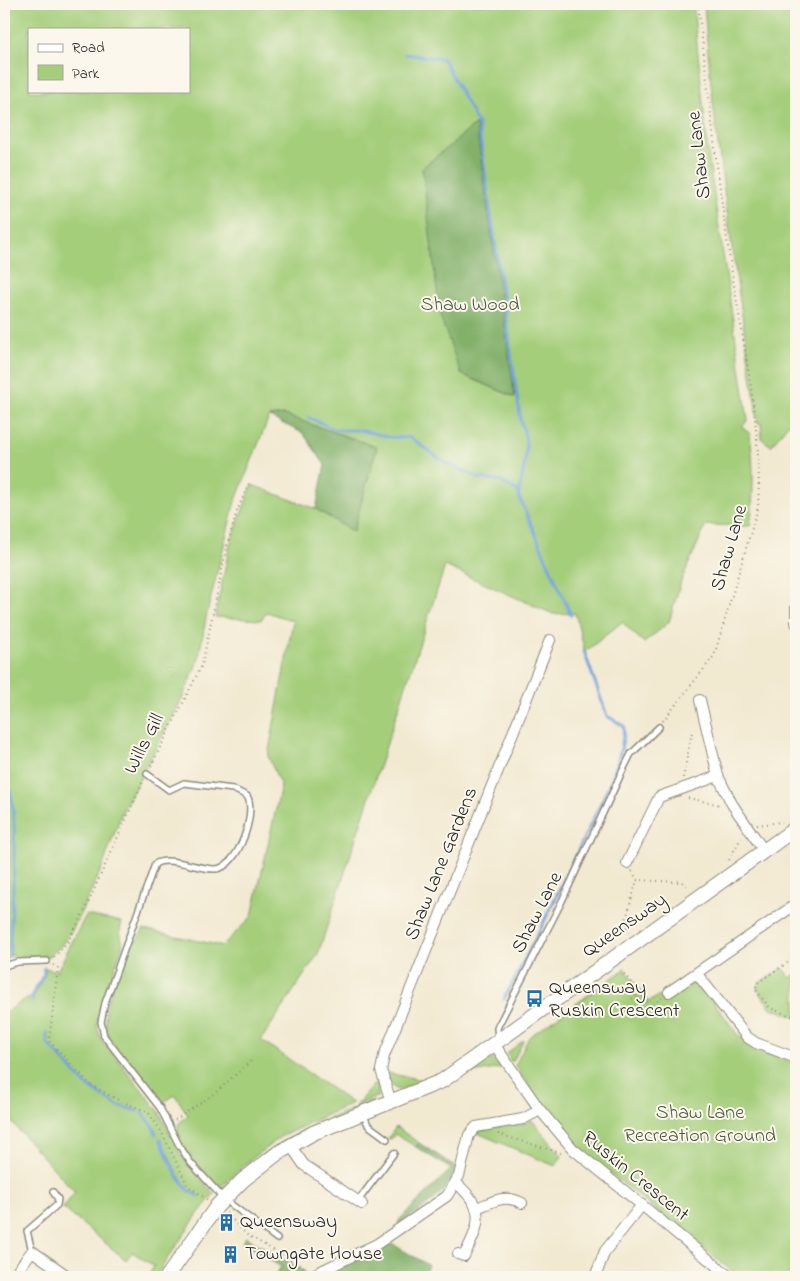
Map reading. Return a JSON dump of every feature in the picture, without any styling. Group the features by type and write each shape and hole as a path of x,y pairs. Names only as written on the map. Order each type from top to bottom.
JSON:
{"street":[{"path":"796,607 796,623"},
{"name":"Shaw Lane Gardens","path":"391,1102 381,1070 384,1056 550,640"},
{"path":"700,700 718,776 735,809 764,851"},
{"path":"627,863 659,797 718,776"},
{"name":"Queensway","path":"167,1277 220,1202 257,1168 290,1145 313,1133 442,1081 796,828"},
{"path":"669,992 796,904"},
{"path":"697,974 747,1037 756,1043 796,1058"},
{"name":"Ruskin Crescent","path":"497,1043 540,1110 573,1150 730,1277"},
{"path":"312,1275 378,1244 447,1196 456,1183 469,1135 476,1128 486,1124 523,1119 540,1110"},
{"path":"290,1145 304,1165 360,1203"},
{"path":"456,1183 471,1197 479,1217 477,1230 464,1256 458,1254"},
{"path":"477,1208 504,1197 513,1198 522,1203"},
{"path":"595,1277 605,1251 642,1205"},
{"path":"13,1277 32,1251 68,1277"}],"lane":[{"name":"Shaw Lane","path":"497,1043 497,1028 562,901 622,772 632,754 659,726"},
{"path":"147,774 169,790 184,783 233,789 247,796 251,806 241,847 229,864 214,869 166,861 155,864 105,1003 102,1022 104,1036 160,1108 190,1162 220,1202 277,1239"},
{"path":"6,965 47,960"},
{"path":"363,1113 368,1125 387,1139"},
{"path":"360,1203 394,1153"},
{"path":"32,1251 27,1231 57,1204 58,1199 53,1192"},
{"path":"46,1277 53,1266"}],"path":[{"name":"Shaw Lane","path":"659,726 714,656 758,508 759,466 747,369 715,164 698,4"},
{"name":"Wills Gill","path":"47,960 61,951 75,930 103,873 135,796 202,665 227,546 237,511 249,484"},
{"path":"692,732 680,789 683,796 735,809"},
{"path":"753,826 782,822"},
{"path":"4,827 6,839 4,906 6,965"},
{"path":"729,860 743,833"},
{"path":"637,942 625,923 637,880 682,882 697,900"},
{"path":"796,958 757,983 755,989 770,1008 796,1018"},
{"path":"47,960 58,968 49,1041 91,1085 116,1099 148,1112 161,1131 188,1186 220,1202 247,1235 312,1275"},
{"path":"621,970 651,1006 669,992"},
{"path":"632,999 640,994"},
{"path":"169,1125 215,1093 252,1060"},
{"path":"495,1133 561,1153"}],"green space":[{"path":"4,4 693,4 709,161 748,420 742,427 750,434 753,480 750,526 706,525 681,581 669,622 644,643 622,622 585,652 575,613 553,614 445,566 318,954 261,1040 352,1103 280,1137 218,1189 196,1164 176,1135 179,1123 188,1115 175,1095 161,1104 115,1046 109,1036 105,1019 112,988 120,967 128,950 144,929 222,946 252,916 281,786 268,756 293,621 267,612 261,620 215,617 230,544 252,485 316,509 353,531 377,447 284,415 269,417 234,505 207,613 198,661 182,699 122,812 102,868 73,929 61,946 49,956 17,957 11,954 4,961","holes":["476,125 514,397 461,374"]},
{"path":"704,4 796,4 796,414 771,446 762,439 761,423 758,423 720,162"},
{"name":"Shaw Wood","path":"476,124 515,397 461,374 440,316 422,168"},
{"path":"284,415 377,447 353,532 316,509 325,465 303,433 269,417"},
{"path":"86,915 122,922 120,930 123,945 98,1016 97,1026 101,1039 158,1110 182,1157 214,1194 197,1215 155,1277 148,1277 154,1266 132,1252 126,1260 63,1208 75,1192 4,1114 4,1014 22,1001 33,997 45,974 45,968 57,971"},
{"path":"783,968 790,978 796,974 796,1017 771,1008 757,989 759,983"},
{"name":"Shaw Lane Recreation Ground","path":"625,969 648,1002 659,996 662,1000 680,988 700,983 737,1034 754,1046 796,1064 796,1277 739,1277 579,1148 548,1113 515,1066 529,1037"},
{"path":"524,1040 513,1061 511,1062 507,1053"},
{"path":"490,1059 498,1060 505,1067 469,1074"},
{"path":"387,1073 423,1080 400,1090 390,1084"},
{"path":"378,1081 378,1096 355,1106 376,1082"},
{"path":"374,1101 285,1141 221,1190 256,1160 292,1136"},
{"path":"532,1120 562,1156 555,1166 475,1132 505,1125 519,1125"},
{"path":"396,1127 419,1143 416,1147 395,1134 391,1139 388,1138"},
{"path":"419,1143 456,1167 447,1186 441,1193 425,1207 398,1225 399,1220 451,1169 416,1147"},
{"path":"246,1237 305,1272 298,1277 274,1277 281,1267 242,1242"},
{"path":"391,1243 428,1265 423,1277 316,1277"}],"waterway":[{"path":"405,54 443,59 478,124 521,422 526,440 526,457 519,492"},
{"path":"308,417 336,430 360,430 389,437 411,438 446,463 479,478 500,481 519,492 519,497 571,615"},
{"path":"504,999 545,920 603,798 620,755 624,726 607,716 584,651"},
{"name":"Wills Gill","path":"4,777 10,790 14,835 10,956"},
{"name":"Wills Gill","path":"33,1001 32,995 44,974 44,968"},
{"name":"Wills Gill","path":"47,1032 47,1043 85,1084 116,1105 137,1111"},
{"name":"Wills Gill","path":"142,1113 151,1123 156,1134"},
{"name":"Wills Gill","path":"160,1139 177,1175 188,1190 199,1197"},
{"path":"330,1275 344,1277"}],"place":[{"name":"Queensway Ruskin Crescent","path":"535,999"},
{"name":"Queensway","path":"226,1222"},
{"name":"Towngate House","path":"231,1254"}]}
